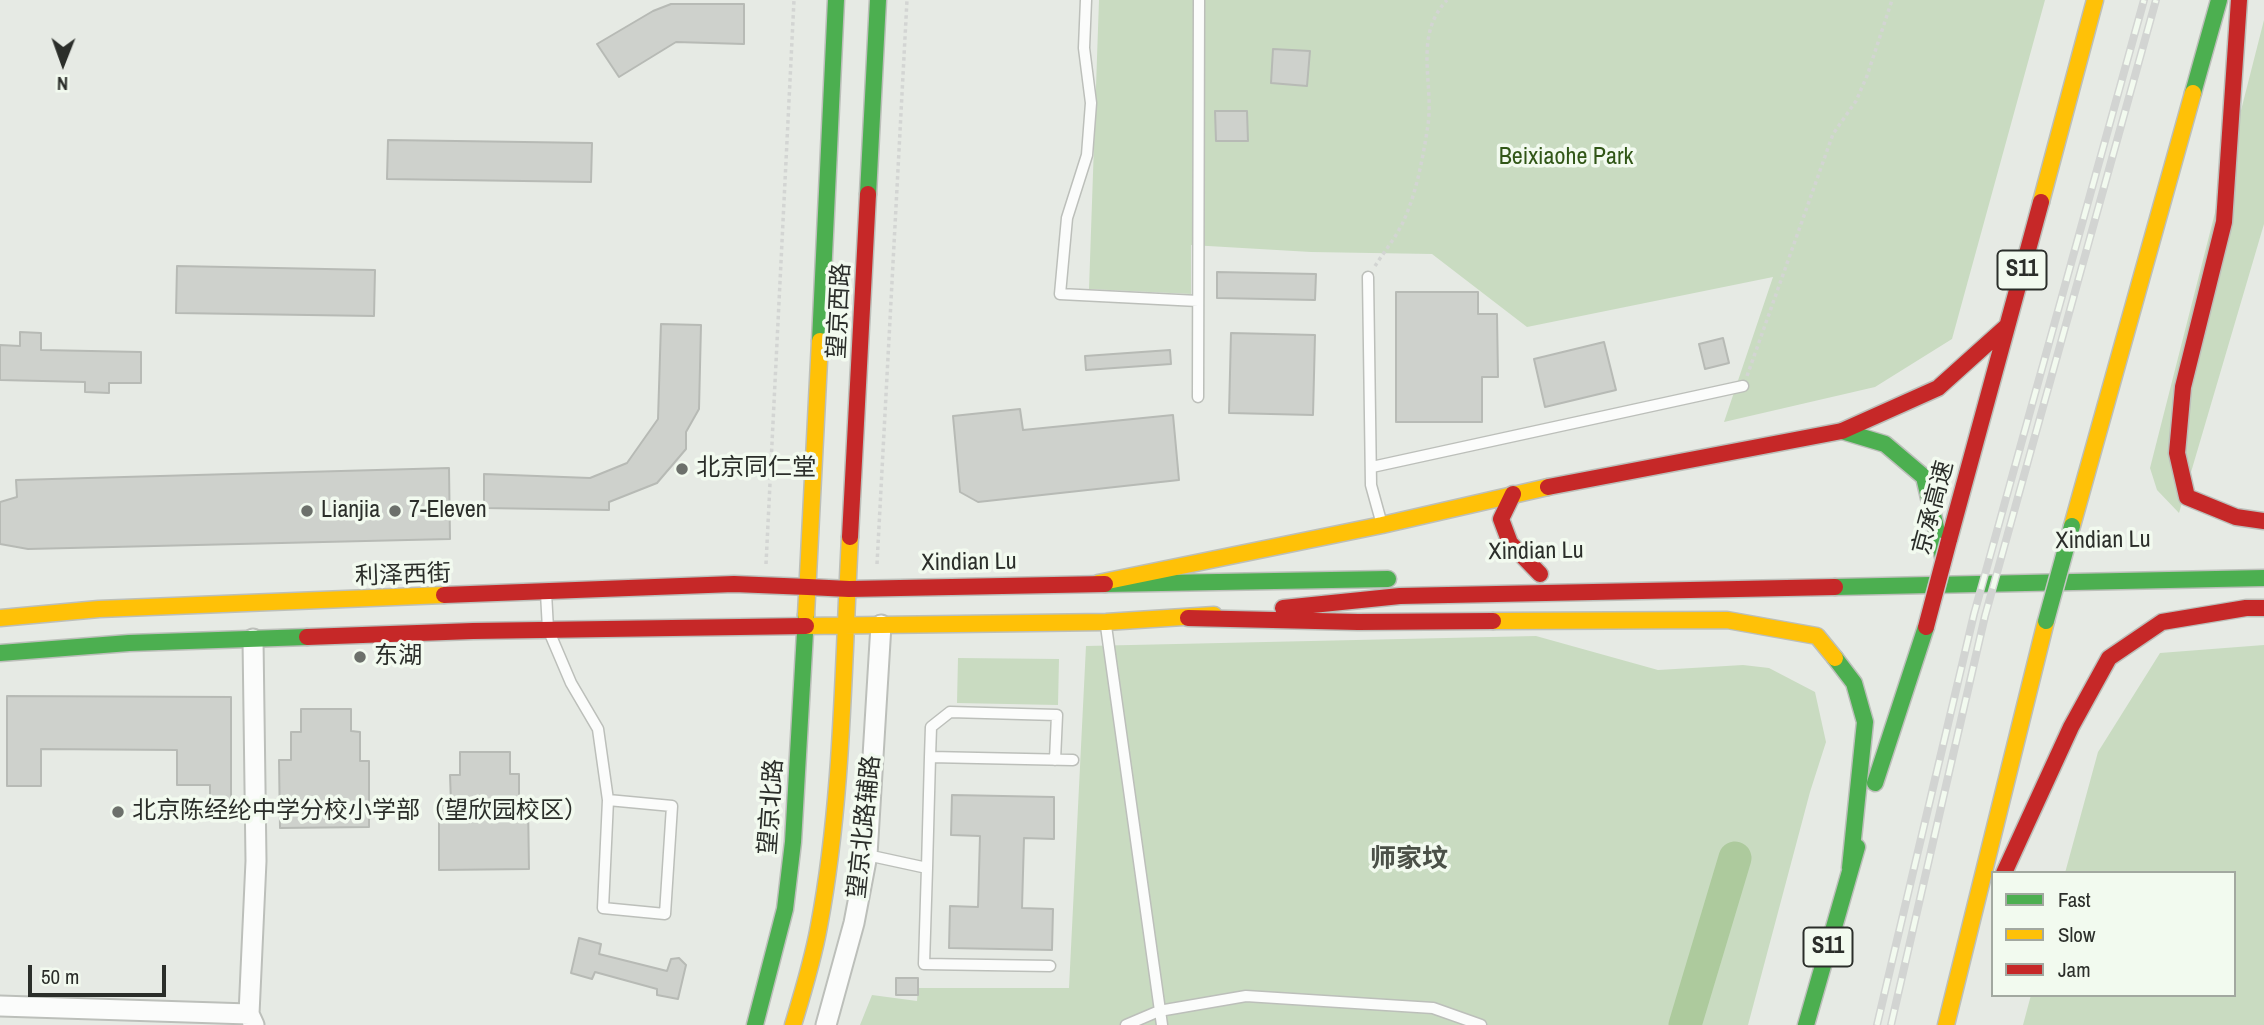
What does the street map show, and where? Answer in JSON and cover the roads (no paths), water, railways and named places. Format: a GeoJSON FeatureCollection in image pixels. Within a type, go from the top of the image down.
{"type":"FeatureCollection","features":[{"type":"Feature","properties":{"kind":"main road","name":"望京西路"},"geometry":{"type":"LineString","coordinates":[[808,587],[836,0]]}},
{"type":"Feature","properties":{"kind":"main road","name":"望京西路"},"geometry":{"type":"LineString","coordinates":[[845,625],[878,0]]}},
{"type":"Feature","properties":{"kind":"main road","name":"京承高速"},"geometry":{"type":"LineString","coordinates":[[1806,1025],[1883,754],[1926,627],[1944,564],[2095,0]]}},
{"type":"Feature","properties":{"kind":"main road"},"geometry":{"type":"LineString","coordinates":[[1946,1025],[2046,621],[2219,0]]}},
{"type":"Feature","properties":{"kind":"main road"},"geometry":{"type":"LineString","coordinates":[[2239,0],[2224,222],[2183,387],[2177,453],[2187,497],[2236,517],[2264,521]]}},
{"type":"Feature","properties":{"kind":"main road"},"geometry":{"type":"LineString","coordinates":[[1098,583],[1382,525],[1513,494],[1842,430],[1938,388],[2007,326]]}},
{"type":"Feature","properties":{"kind":"main road"},"geometry":{"type":"LineString","coordinates":[[1842,430],[1885,444],[1924,477],[1944,564]]}},
{"type":"Feature","properties":{"kind":"main road","name":"Xindian Lu"},"geometry":{"type":"LineString","coordinates":[[1513,494],[1501,519],[1510,543],[1546,574],[1514,575]]}},
{"type":"Feature","properties":{"kind":"main road","name":"Xindian Lu"},"geometry":{"type":"LineString","coordinates":[[2041,565],[2083,564]]}},
{"type":"Feature","properties":{"kind":"main road","name":"Xindian Lu"},"geometry":{"type":"LineString","coordinates":[[808,587],[849,589],[1398,578]]}},
{"type":"Feature","properties":{"kind":"main road","name":"Xindian Lu"},"geometry":{"type":"LineString","coordinates":[[806,626],[1106,622],[1188,618],[1400,596],[2264,578]]}},
{"type":"Feature","properties":{"kind":"main road","name":"利泽西街"},"geometry":{"type":"LineString","coordinates":[[0,618],[99,609],[734,584],[808,587]]}},
{"type":"Feature","properties":{"kind":"main road","name":"望京北路"},"geometry":{"type":"LineString","coordinates":[[755,1025],[776,952],[790,876],[808,587]]}},
{"type":"Feature","properties":{"kind":"main road"},"geometry":{"type":"LineString","coordinates":[[2005,871],[2071,727],[2109,658],[2162,622],[2246,608],[2264,608]]}},
{"type":"Feature","properties":{"kind":"main road"},"geometry":{"type":"LineString","coordinates":[[1188,618],[1358,622],[1727,620],[1817,636],[1854,683],[1866,722],[1850,868]]}},
{"type":"Feature","properties":{"kind":"main road"},"geometry":{"type":"LineString","coordinates":[[793,1025],[807,987],[818,942],[830,867],[845,625]]}},
{"type":"Feature","properties":{"kind":"main road"},"geometry":{"type":"LineString","coordinates":[[0,653],[129,643],[548,629],[806,626]]}},
{"type":"Feature","properties":{"kind":"main road"},"geometry":{"type":"LineString","coordinates":[[1966,945],[1991,898]]}},
{"type":"Feature","properties":{"kind":"street","name":"望京北路辅路"},"geometry":{"type":"LineString","coordinates":[[826,1025],[854,923],[867,855],[881,625]]}},
{"type":"Feature","properties":{"kind":"street"},"geometry":{"type":"LineString","coordinates":[[0,1006],[252,1019],[256,861],[253,639]]}},
{"type":"Feature","properties":{"kind":"lane"},"geometry":{"type":"LineString","coordinates":[[1086,0],[1084,48],[1091,103],[1087,155],[1067,219],[1059,293],[1198,301]]}},
{"type":"Feature","properties":{"kind":"lane"},"geometry":{"type":"LineString","coordinates":[[1198,397],[1199,0]]}},
{"type":"Feature","properties":{"kind":"lane"},"geometry":{"type":"LineString","coordinates":[[1368,277],[1371,485],[1382,525]]}},
{"type":"Feature","properties":{"kind":"lane"},"geometry":{"type":"LineString","coordinates":[[1372,467],[1743,386]]}},
{"type":"Feature","properties":{"kind":"lane"},"geometry":{"type":"LineString","coordinates":[[546,592],[548,629],[571,683],[598,729],[608,800],[603,908],[665,914],[672,806],[608,800]]}},
{"type":"Feature","properties":{"kind":"lane"},"geometry":{"type":"LineString","coordinates":[[1106,622],[1163,1025]]}},
{"type":"Feature","properties":{"kind":"lane"},"geometry":{"type":"LineString","coordinates":[[1050,966],[925,964],[932,727],[950,712],[1057,715],[1055,760]]}},
{"type":"Feature","properties":{"kind":"lane"},"geometry":{"type":"LineString","coordinates":[[930,757],[1073,760]]}},
{"type":"Feature","properties":{"kind":"lane"},"geometry":{"type":"LineString","coordinates":[[867,855],[927,868]]}},
{"type":"Feature","properties":{"kind":"lane"},"geometry":{"type":"LineString","coordinates":[[1126,1025],[1159,1011],[1246,996],[1433,1008],[1481,1025]]}},
{"type":"Feature","properties":{"kind":"waterway"},"geometry":{"type":"LineString","coordinates":[[1685,1025],[1735,858]]}},
{"type":"Feature","properties":{"kind":"railway"},"geometry":{"type":"LineString","coordinates":[[1877,1025],[1974,614],[2144,0]]}},
{"type":"Feature","properties":{"kind":"railway"},"geometry":{"type":"LineString","coordinates":[[1891,1025],[1985,616],[2156,0]]}},
{"type":"Feature","properties":{"kind":"place","name":"北京同仁堂"},"geometry":{"type":"Point","coordinates":[682,469]}},
{"type":"Feature","properties":{"kind":"place","name":"Lianjia"},"geometry":{"type":"Point","coordinates":[307,511]}},
{"type":"Feature","properties":{"kind":"place","name":"7-Eleven"},"geometry":{"type":"Point","coordinates":[395,511]}},
{"type":"Feature","properties":{"kind":"place","name":"东湖"},"geometry":{"type":"Point","coordinates":[360,657]}},
{"type":"Feature","properties":{"kind":"place","name":"北京陈经纶中学分校小学部（望欣园校区）"},"geometry":{"type":"Point","coordinates":[118,812]}},
{"type":"Feature","properties":{"kind":"district","name":"师家坟"},"geometry":{"type":"Point","coordinates":[1409,860]}},
{"type":"Feature","properties":{"kind":"park label","name":"Beixiaohe Park"},"geometry":{"type":"Point","coordinates":[1566,158]}}]}
